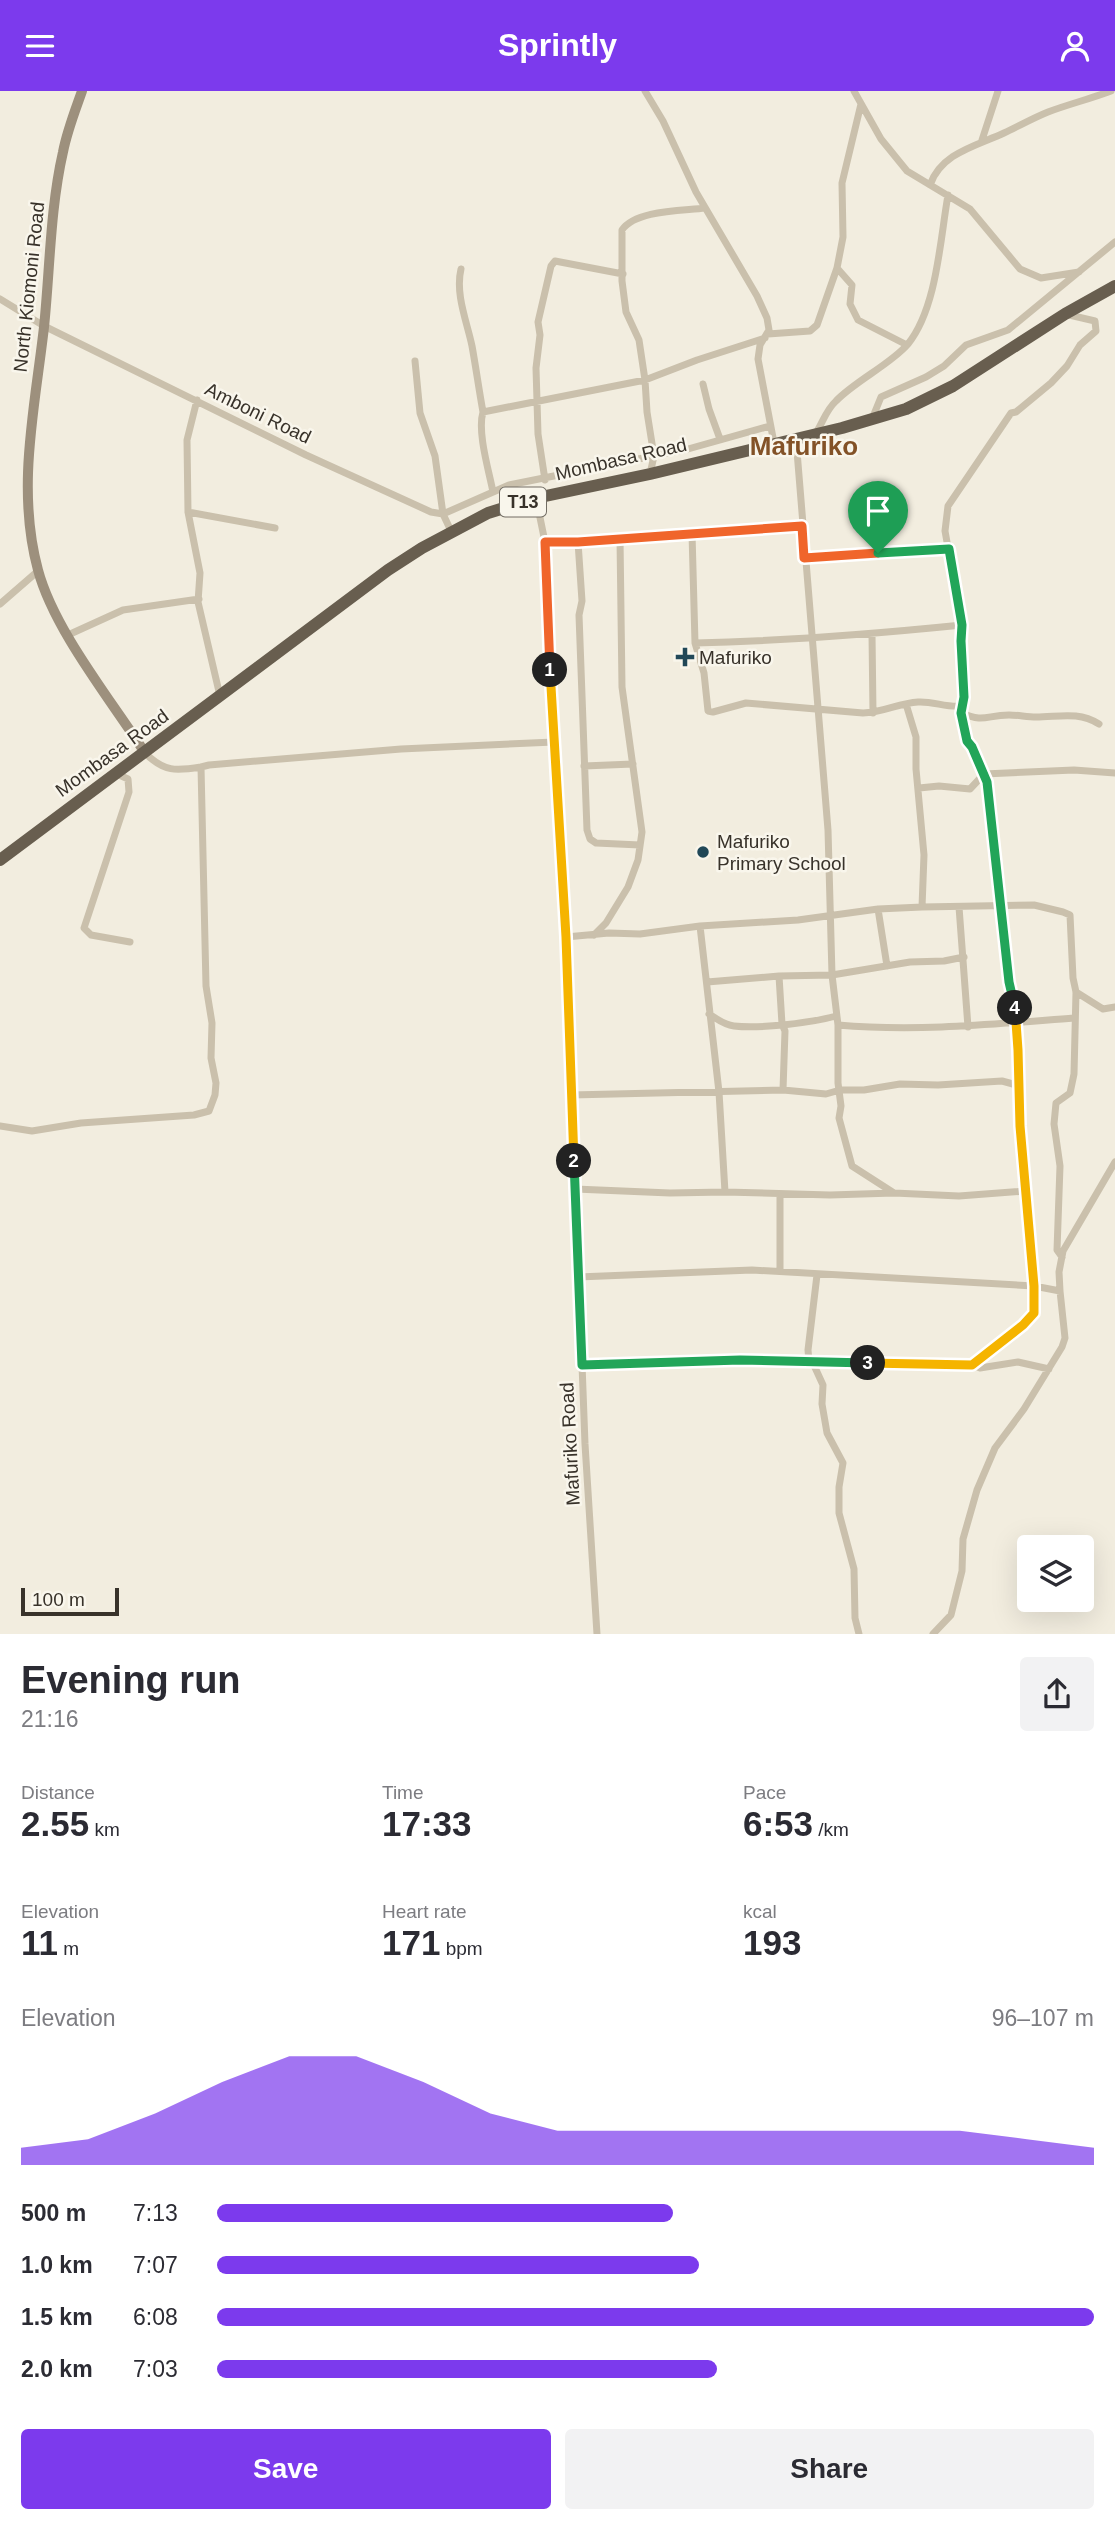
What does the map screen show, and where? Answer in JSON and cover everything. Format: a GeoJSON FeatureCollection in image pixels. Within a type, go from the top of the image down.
{"type":"FeatureCollection","features":[{"type":"Feature","properties":{"kind":"highway","name":"Mombasa Road"},"geometry":{"type":"LineString","coordinates":[[0,860],[388,570],[451,531],[488,513],[536,498],[650,474],[906,409],[953,386],[1065,314],[1115,286]]}},
{"type":"Feature","properties":{"kind":"main road","name":"North Kiomoni Road"},"geometry":{"type":"LineString","coordinates":[[82,91],[63,149],[58,180],[30,437],[27,478],[29,522],[38,571],[53,608],[145,753]]}},
{"type":"Feature","properties":{"kind":"street"},"geometry":{"type":"LineString","coordinates":[[645,91],[663,121],[705,208],[757,296],[769,324],[767,336],[760,345],[758,359],[775,443]]}},
{"type":"Feature","properties":{"kind":"street"},"geometry":{"type":"LineString","coordinates":[[854,91],[881,139],[907,171],[970,209],[1020,269],[1041,278],[1079,272]]}},
{"type":"Feature","properties":{"kind":"street"},"geometry":{"type":"LineString","coordinates":[[982,140],[998,91]]}},
{"type":"Feature","properties":{"kind":"street"},"geometry":{"type":"LineString","coordinates":[[930,185],[935,172],[945,162],[982,140],[1002,134],[1051,111],[1111,91]]}},
{"type":"Feature","properties":{"kind":"street"},"geometry":{"type":"LineString","coordinates":[[483,412],[645,380],[767,336],[815,329],[837,268],[843,237],[842,183],[861,104]]}},
{"type":"Feature","properties":{"kind":"street"},"geometry":{"type":"LineString","coordinates":[[816,434],[836,400],[907,345],[930,301],[948,195]]}},
{"type":"Feature","properties":{"kind":"street"},"geometry":{"type":"LineString","coordinates":[[650,474],[654,456],[639,340],[626,312],[622,230],[639,216],[705,208]]}},
{"type":"Feature","properties":{"kind":"street"},"geometry":{"type":"LineString","coordinates":[[872,419],[881,397],[935,371],[965,345],[1008,330],[1115,242]]}},
{"type":"Feature","properties":{"kind":"street"},"geometry":{"type":"LineString","coordinates":[[545,479],[536,401],[540,335],[538,322],[552,263],[559,260],[576,266],[623,274]]}},
{"type":"Feature","properties":{"kind":"street"},"geometry":{"type":"LineString","coordinates":[[837,268],[852,285],[850,304],[858,320],[907,345]]}},
{"type":"Feature","properties":{"kind":"street"},"geometry":{"type":"LineString","coordinates":[[461,269],[459,278],[483,412],[481,418],[485,451],[493,492]]}},
{"type":"Feature","properties":{"kind":"street","name":"Amboni Road"},"geometry":{"type":"LineString","coordinates":[[0,299],[44,326],[344,472],[431,512],[443,514]]}},
{"type":"Feature","properties":{"kind":"street"},"geometry":{"type":"LineString","coordinates":[[972,1365],[1023,1325],[1034,1313],[1034,1286],[1020,1126],[1016,1024],[1002,905],[987,782],[967,741],[962,710],[962,625],[945,531],[948,506],[1011,413],[1016,412],[1051,383],[1067,366],[1080,345],[1096,331],[1095,321],[1065,314]]}},
{"type":"Feature","properties":{"kind":"street"},"geometry":{"type":"LineString","coordinates":[[415,361],[420,413],[435,456],[443,514],[451,531]]}},
{"type":"Feature","properties":{"kind":"street"},"geometry":{"type":"LineString","coordinates":[[704,384],[709,409],[720,439]]}},
{"type":"Feature","properties":{"kind":"street"},"geometry":{"type":"LineString","coordinates":[[197,400],[187,440],[188,512],[200,573],[199,599],[220,697]]}},
{"type":"Feature","properties":{"kind":"street"},"geometry":{"type":"LineString","coordinates":[[443,514],[509,485],[688,449],[770,426]]}},
{"type":"Feature","properties":{"kind":"street"},"geometry":{"type":"LineString","coordinates":[[796,438],[828,830],[832,975],[838,1025],[839,1120],[852,1166],[894,1193]]}},
{"type":"Feature","properties":{"kind":"street","name":"Mafuriko Road"},"geometry":{"type":"LineString","coordinates":[[536,498],[545,542],[566,937],[578,1277],[597,1634]]}},
{"type":"Feature","properties":{"kind":"street"},"geometry":{"type":"LineString","coordinates":[[188,512],[275,528]]}},
{"type":"Feature","properties":{"kind":"street"},"geometry":{"type":"LineString","coordinates":[[545,542],[802,526]]}},
{"type":"Feature","properties":{"kind":"street"},"geometry":{"type":"LineString","coordinates":[[692,533],[695,643],[704,673],[708,711],[746,703],[873,713],[906,704],[926,702],[962,710],[978,720],[1009,715],[1034,717],[1057,714],[1084,716],[1099,724]]}},
{"type":"Feature","properties":{"kind":"street"},"geometry":{"type":"LineString","coordinates":[[594,935],[606,923],[628,887],[638,860],[642,832],[622,687],[620,539]]}},
{"type":"Feature","properties":{"kind":"street"},"geometry":{"type":"LineString","coordinates":[[578,542],[582,601],[579,615],[587,830],[590,839],[604,844],[640,845]]}},
{"type":"Feature","properties":{"kind":"street"},"geometry":{"type":"LineString","coordinates":[[804,558],[949,549]]}},
{"type":"Feature","properties":{"kind":"street"},"geometry":{"type":"LineString","coordinates":[[0,604],[38,571]]}},
{"type":"Feature","properties":{"kind":"street"},"geometry":{"type":"LineString","coordinates":[[68,635],[123,610],[199,599]]}},
{"type":"Feature","properties":{"kind":"street"},"geometry":{"type":"LineString","coordinates":[[695,643],[872,634],[962,625]]}},
{"type":"Feature","properties":{"kind":"street"},"geometry":{"type":"LineString","coordinates":[[872,634],[873,713]]}},
{"type":"Feature","properties":{"kind":"street"},"geometry":{"type":"LineString","coordinates":[[906,704],[916,737],[916,769],[924,855],[922,907]]}},
{"type":"Feature","properties":{"kind":"street"},"geometry":{"type":"LineString","coordinates":[[145,753],[157,765],[172,770],[401,749],[554,742]]}},
{"type":"Feature","properties":{"kind":"street"},"geometry":{"type":"LineString","coordinates":[[584,766],[633,764]]}},
{"type":"Feature","properties":{"kind":"street"},"geometry":{"type":"LineString","coordinates":[[0,1126],[32,1131],[81,1123],[194,1115],[209,1111],[216,1083],[211,1058],[212,1023],[206,986],[201,768]]}},
{"type":"Feature","properties":{"kind":"street"},"geometry":{"type":"LineString","coordinates":[[919,788],[939,786],[970,789],[984,774],[1074,770],[1115,773]]}},
{"type":"Feature","properties":{"kind":"street"},"geometry":{"type":"LineString","coordinates":[[117,773],[128,779],[129,792],[84,927],[92,935],[130,942]]}},
{"type":"Feature","properties":{"kind":"street"},"geometry":{"type":"LineString","coordinates":[[566,937],[640,934],[700,926],[798,920],[878,909],[922,907],[1034,905],[1070,915],[1076,992],[1074,1074],[1070,1093],[1056,1103],[1054,1124],[1060,1166],[1057,1250],[1062,1257]]}},
{"type":"Feature","properties":{"kind":"street"},"geometry":{"type":"LineString","coordinates":[[959,907],[968,1027]]}},
{"type":"Feature","properties":{"kind":"street"},"geometry":{"type":"LineString","coordinates":[[878,909],[887,966]]}},
{"type":"Feature","properties":{"kind":"street"},"geometry":{"type":"LineString","coordinates":[[700,926],[719,1092],[725,1192]]}},
{"type":"Feature","properties":{"kind":"street"},"geometry":{"type":"LineString","coordinates":[[707,982],[832,975],[964,957]]}},
{"type":"Feature","properties":{"kind":"street"},"geometry":{"type":"LineString","coordinates":[[779,976],[782,1024],[785,1031],[783,1090]]}},
{"type":"Feature","properties":{"kind":"street"},"geometry":{"type":"LineString","coordinates":[[1076,992],[1103,1009],[1115,1007]]}},
{"type":"Feature","properties":{"kind":"street"},"geometry":{"type":"LineString","coordinates":[[709,1014],[722,1023],[733,1026],[782,1024],[836,1016]]}},
{"type":"Feature","properties":{"kind":"street"},"geometry":{"type":"LineString","coordinates":[[838,1025],[968,1027],[1074,1018]]}},
{"type":"Feature","properties":{"kind":"street"},"geometry":{"type":"LineString","coordinates":[[571,1095],[783,1090],[825,1094],[900,1084],[1002,1081],[1019,1089]]}},
{"type":"Feature","properties":{"kind":"street"},"geometry":{"type":"LineString","coordinates":[[933,1634],[951,1615],[961,1571],[963,1539],[977,1490],[995,1448],[1024,1409],[1062,1347],[1065,1338],[1060,1291],[1063,1251],[1084,1219],[1100,1183],[1115,1162]]}},
{"type":"Feature","properties":{"kind":"street"},"geometry":{"type":"LineString","coordinates":[[575,1189],[670,1193],[894,1193],[959,1196],[1026,1191]]}},
{"type":"Feature","properties":{"kind":"street"},"geometry":{"type":"LineString","coordinates":[[780,1195],[780,1271]]}},
{"type":"Feature","properties":{"kind":"street"},"geometry":{"type":"LineString","coordinates":[[578,1277],[780,1271],[1034,1286],[1060,1291]]}},
{"type":"Feature","properties":{"kind":"street"},"geometry":{"type":"LineString","coordinates":[[817,1275],[808,1350],[823,1385],[822,1404],[827,1433],[843,1463],[839,1513],[855,1575],[855,1618],[859,1634]]}},
{"type":"Feature","properties":{"kind":"street"},"geometry":{"type":"LineString","coordinates":[[582,1365],[740,1360],[972,1365],[980,1368],[1018,1362],[1049,1369]]}},
{"type":"Feature","properties":{"kind":"place","name":"Mafuriko"},"geometry":{"type":"Point","coordinates":[685,657]}},
{"type":"Feature","properties":{"kind":"place","name":"Mafuriko Primary School"},"geometry":{"type":"Point","coordinates":[703,852]}},
{"type":"Feature","properties":{"kind":"district","name":"Mafuriko"},"geometry":{"type":"Point","coordinates":[804,446]}},
{"type":"Feature","properties":{"kind":"route"},"geometry":{"type":"LineString","coordinates":[[802,526],[804,558],[878,553],[949,549],[953,565],[962,625],[964,697],[961,713],[967,741],[987,782],[1009,982],[1015,1010],[1020,1126],[1036,1308],[1023,1325],[972,1365],[740,1360],[582,1365],[566,937],[551,719],[545,542],[802,526]]}}]}
